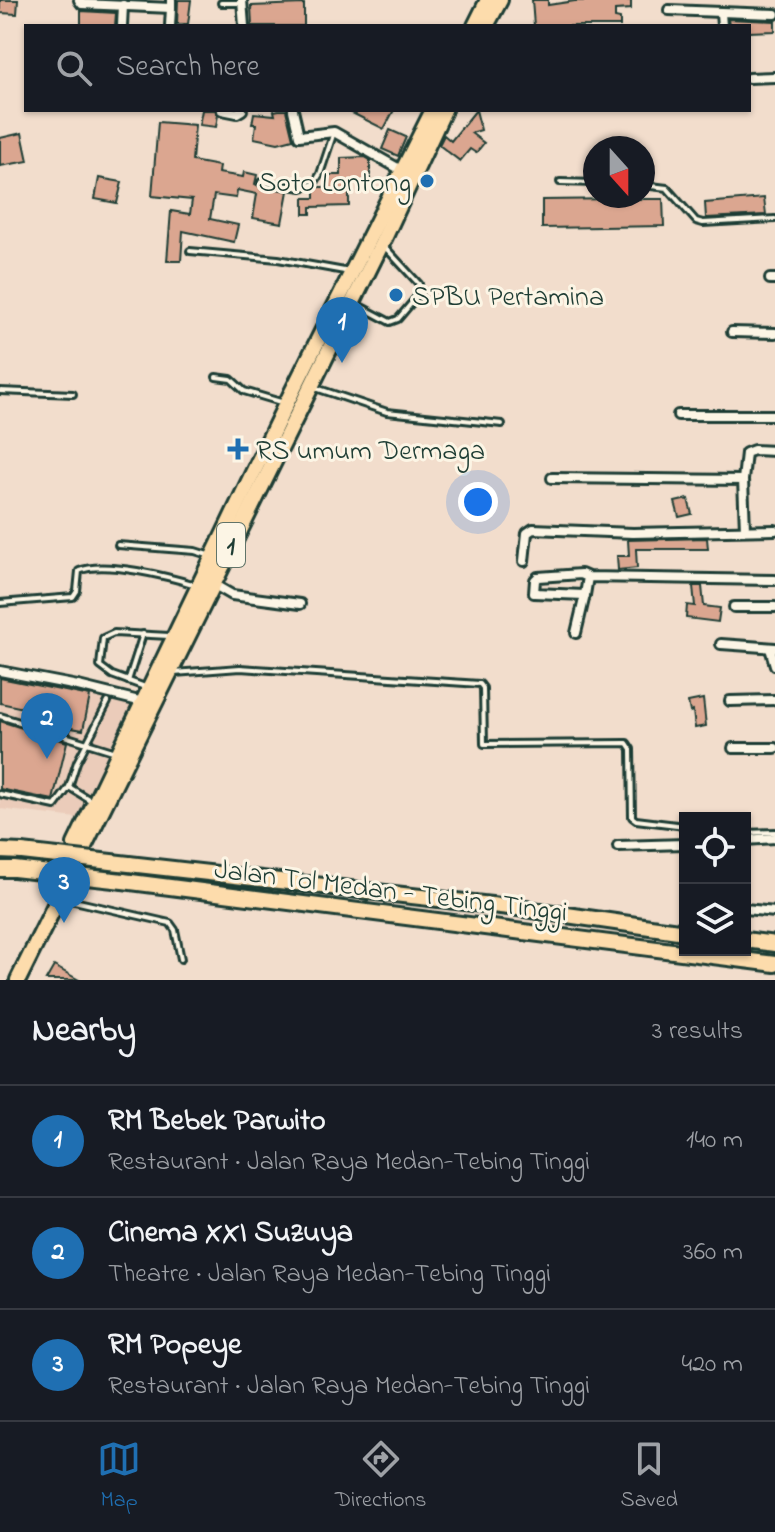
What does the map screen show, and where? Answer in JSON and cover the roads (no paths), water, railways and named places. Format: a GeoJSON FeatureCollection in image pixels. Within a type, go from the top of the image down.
{"type":"FeatureCollection","features":[{"type":"Feature","properties":{"kind":"highway"},"geometry":{"type":"LineString","coordinates":[[476,24],[488,0]]}},
{"type":"Feature","properties":{"kind":"highway"},"geometry":{"type":"LineString","coordinates":[[487,24],[500,0]]}},
{"type":"Feature","properties":{"kind":"highway","name":"1"},"geometry":{"type":"LineString","coordinates":[[206,585],[213,556],[432,112]]}},
{"type":"Feature","properties":{"kind":"highway","name":"1"},"geometry":{"type":"LineString","coordinates":[[7,980],[382,243],[443,112]]}},
{"type":"Feature","properties":{"kind":"highway","name":"1"},"geometry":{"type":"LineString","coordinates":[[122,754],[143,702],[168,673],[180,638]]}},
{"type":"Feature","properties":{"kind":"highway","name":"1"},"geometry":{"type":"LineString","coordinates":[[18,980],[59,898],[98,805]]}},
{"type":"Feature","properties":{"kind":"highway","name":"Jalan Tol Medan - Tebing Tinggi"},"geometry":{"type":"LineString","coordinates":[[0,851],[518,908],[679,931]]}},
{"type":"Feature","properties":{"kind":"highway","name":"Jalan Tol Medan - Tebing Tinggi"},"geometry":{"type":"LineString","coordinates":[[7,869],[775,964]]}},
{"type":"Feature","properties":{"kind":"highway"},"geometry":{"type":"LineString","coordinates":[[751,941],[775,944]]}},
{"type":"Feature","properties":{"kind":"street"},"geometry":{"type":"LineString","coordinates":[[79,0],[82,4],[171,4],[170,24]]}},
{"type":"Feature","properties":{"kind":"street"},"geometry":{"type":"LineString","coordinates":[[242,1],[244,24]]}},
{"type":"Feature","properties":{"kind":"street"},"geometry":{"type":"LineString","coordinates":[[122,24],[123,5]]}},
{"type":"Feature","properties":{"kind":"street"},"geometry":{"type":"LineString","coordinates":[[669,10],[775,14]]}},
{"type":"Feature","properties":{"kind":"street"},"geometry":{"type":"LineString","coordinates":[[721,13],[722,24]]}},
{"type":"Feature","properties":{"kind":"street"},"geometry":{"type":"LineString","coordinates":[[751,78],[775,77]]}},
{"type":"Feature","properties":{"kind":"street"},"geometry":{"type":"LineString","coordinates":[[293,112],[299,136],[334,132],[403,171]]}},
{"type":"Feature","properties":{"kind":"street"},"geometry":{"type":"LineString","coordinates":[[732,332],[775,333]]}},
{"type":"Feature","properties":{"kind":"street"},"geometry":{"type":"LineString","coordinates":[[678,415],[775,415]]}},
{"type":"Feature","properties":{"kind":"street"},"geometry":{"type":"LineString","coordinates":[[745,529],[743,480],[746,453],[749,450],[775,451]]}},
{"type":"Feature","properties":{"kind":"street"},"geometry":{"type":"LineString","coordinates":[[552,478],[743,480]]}},
{"type":"Feature","properties":{"kind":"street"},"geometry":{"type":"LineString","coordinates":[[524,561],[527,533],[533,529],[633,533],[775,530]]}},
{"type":"Feature","properties":{"kind":"street"},"geometry":{"type":"LineString","coordinates":[[585,595],[535,594],[535,580],[581,574],[588,577],[775,580]]}},
{"type":"Feature","properties":{"kind":"street"},"geometry":{"type":"LineString","coordinates":[[576,633],[588,577]]}},
{"type":"Feature","properties":{"kind":"street"},"geometry":{"type":"LineString","coordinates":[[206,585],[232,595],[300,604]]}},
{"type":"Feature","properties":{"kind":"street"},"geometry":{"type":"LineString","coordinates":[[734,607],[775,607]]}},
{"type":"Feature","properties":{"kind":"street"},"geometry":{"type":"LineString","coordinates":[[721,644],[772,648],[775,665]]}},
{"type":"Feature","properties":{"kind":"street"},"geometry":{"type":"LineString","coordinates":[[0,671],[143,702]]}},
{"type":"Feature","properties":{"kind":"street"},"geometry":{"type":"LineString","coordinates":[[730,701],[775,700]]}},
{"type":"Feature","properties":{"kind":"street"},"geometry":{"type":"LineString","coordinates":[[733,748],[775,748]]}},
{"type":"Feature","properties":{"kind":"street"},"geometry":{"type":"LineString","coordinates":[[751,839],[775,835]]}},
{"type":"Feature","properties":{"kind":"street"},"geometry":{"type":"LineString","coordinates":[[618,846],[679,844]]}},
{"type":"Feature","properties":{"kind":"street"},"geometry":{"type":"LineString","coordinates":[[751,910],[775,912]]}},
{"type":"Feature","properties":{"kind":"lane"},"geometry":{"type":"LineString","coordinates":[[221,3],[242,1]]}},
{"type":"Feature","properties":{"kind":"lane"},"geometry":{"type":"LineString","coordinates":[[261,182],[302,188],[314,184],[334,132]]}},
{"type":"Feature","properties":{"kind":"lane"},"geometry":{"type":"LineString","coordinates":[[560,182],[583,183]]}},
{"type":"Feature","properties":{"kind":"lane"},"geometry":{"type":"LineString","coordinates":[[655,186],[667,188],[696,221],[703,223],[775,219]]}},
{"type":"Feature","properties":{"kind":"lane"},"geometry":{"type":"LineString","coordinates":[[352,301],[390,322],[398,319],[420,293],[419,284],[382,243]]}},
{"type":"Feature","properties":{"kind":"lane"},"geometry":{"type":"LineString","coordinates":[[190,251],[278,259],[352,273]]}},
{"type":"Feature","properties":{"kind":"lane"},"geometry":{"type":"LineString","coordinates":[[216,377],[231,379],[244,391],[286,404]]}},
{"type":"Feature","properties":{"kind":"lane"},"geometry":{"type":"LineString","coordinates":[[309,386],[387,412],[502,424]]}},
{"type":"Feature","properties":{"kind":"lane"},"geometry":{"type":"LineString","coordinates":[[0,391],[73,394]]}},
{"type":"Feature","properties":{"kind":"lane"},"geometry":{"type":"LineString","coordinates":[[118,545],[195,551],[213,556]]}},
{"type":"Feature","properties":{"kind":"lane"},"geometry":{"type":"LineString","coordinates":[[0,603],[73,597],[77,591],[79,571],[88,568],[145,572],[206,585]]}},
{"type":"Feature","properties":{"kind":"lane"},"geometry":{"type":"LineString","coordinates":[[154,690],[112,675],[100,666],[102,640],[106,634],[114,633],[180,638]]}},
{"type":"Feature","properties":{"kind":"lane"},"geometry":{"type":"LineString","coordinates":[[128,682],[143,634]]}},
{"type":"Feature","properties":{"kind":"lane"},"geometry":{"type":"LineString","coordinates":[[168,673],[240,668],[480,684],[483,688],[484,744],[627,743],[631,749],[632,817],[679,825]]}},
{"type":"Feature","properties":{"kind":"lane"},"geometry":{"type":"LineString","coordinates":[[0,794],[54,806],[69,787],[77,762],[108,702]]}},
{"type":"Feature","properties":{"kind":"lane"},"geometry":{"type":"LineString","coordinates":[[0,716],[89,741],[122,754]]}},
{"type":"Feature","properties":{"kind":"lane"},"geometry":{"type":"LineString","coordinates":[[69,787],[98,805]]}},
{"type":"Feature","properties":{"kind":"lane"},"geometry":{"type":"LineString","coordinates":[[751,833],[775,835]]}},
{"type":"Feature","properties":{"kind":"lane"},"geometry":{"type":"LineString","coordinates":[[59,898],[170,923],[175,930],[181,959]]}},
{"type":"Feature","properties":{"kind":"place","name":"Soto Lontong"},"geometry":{"type":"Point","coordinates":[427,181]}},
{"type":"Feature","properties":{"kind":"place","name":"SPBU Pertamina"},"geometry":{"type":"Point","coordinates":[396,295]}},
{"type":"Feature","properties":{"kind":"place","name":"RM Bebek Parwito"},"geometry":{"type":"Point","coordinates":[342,363]}},
{"type":"Feature","properties":{"kind":"place","name":"RS umum Dermaga"},"geometry":{"type":"Point","coordinates":[238,449]}},
{"type":"Feature","properties":{"kind":"place","name":"Cinema XXI Suzuya"},"geometry":{"type":"Point","coordinates":[47,759]}},
{"type":"Feature","properties":{"kind":"place","name":"RM Popeye"},"geometry":{"type":"Point","coordinates":[64,923]}}]}
